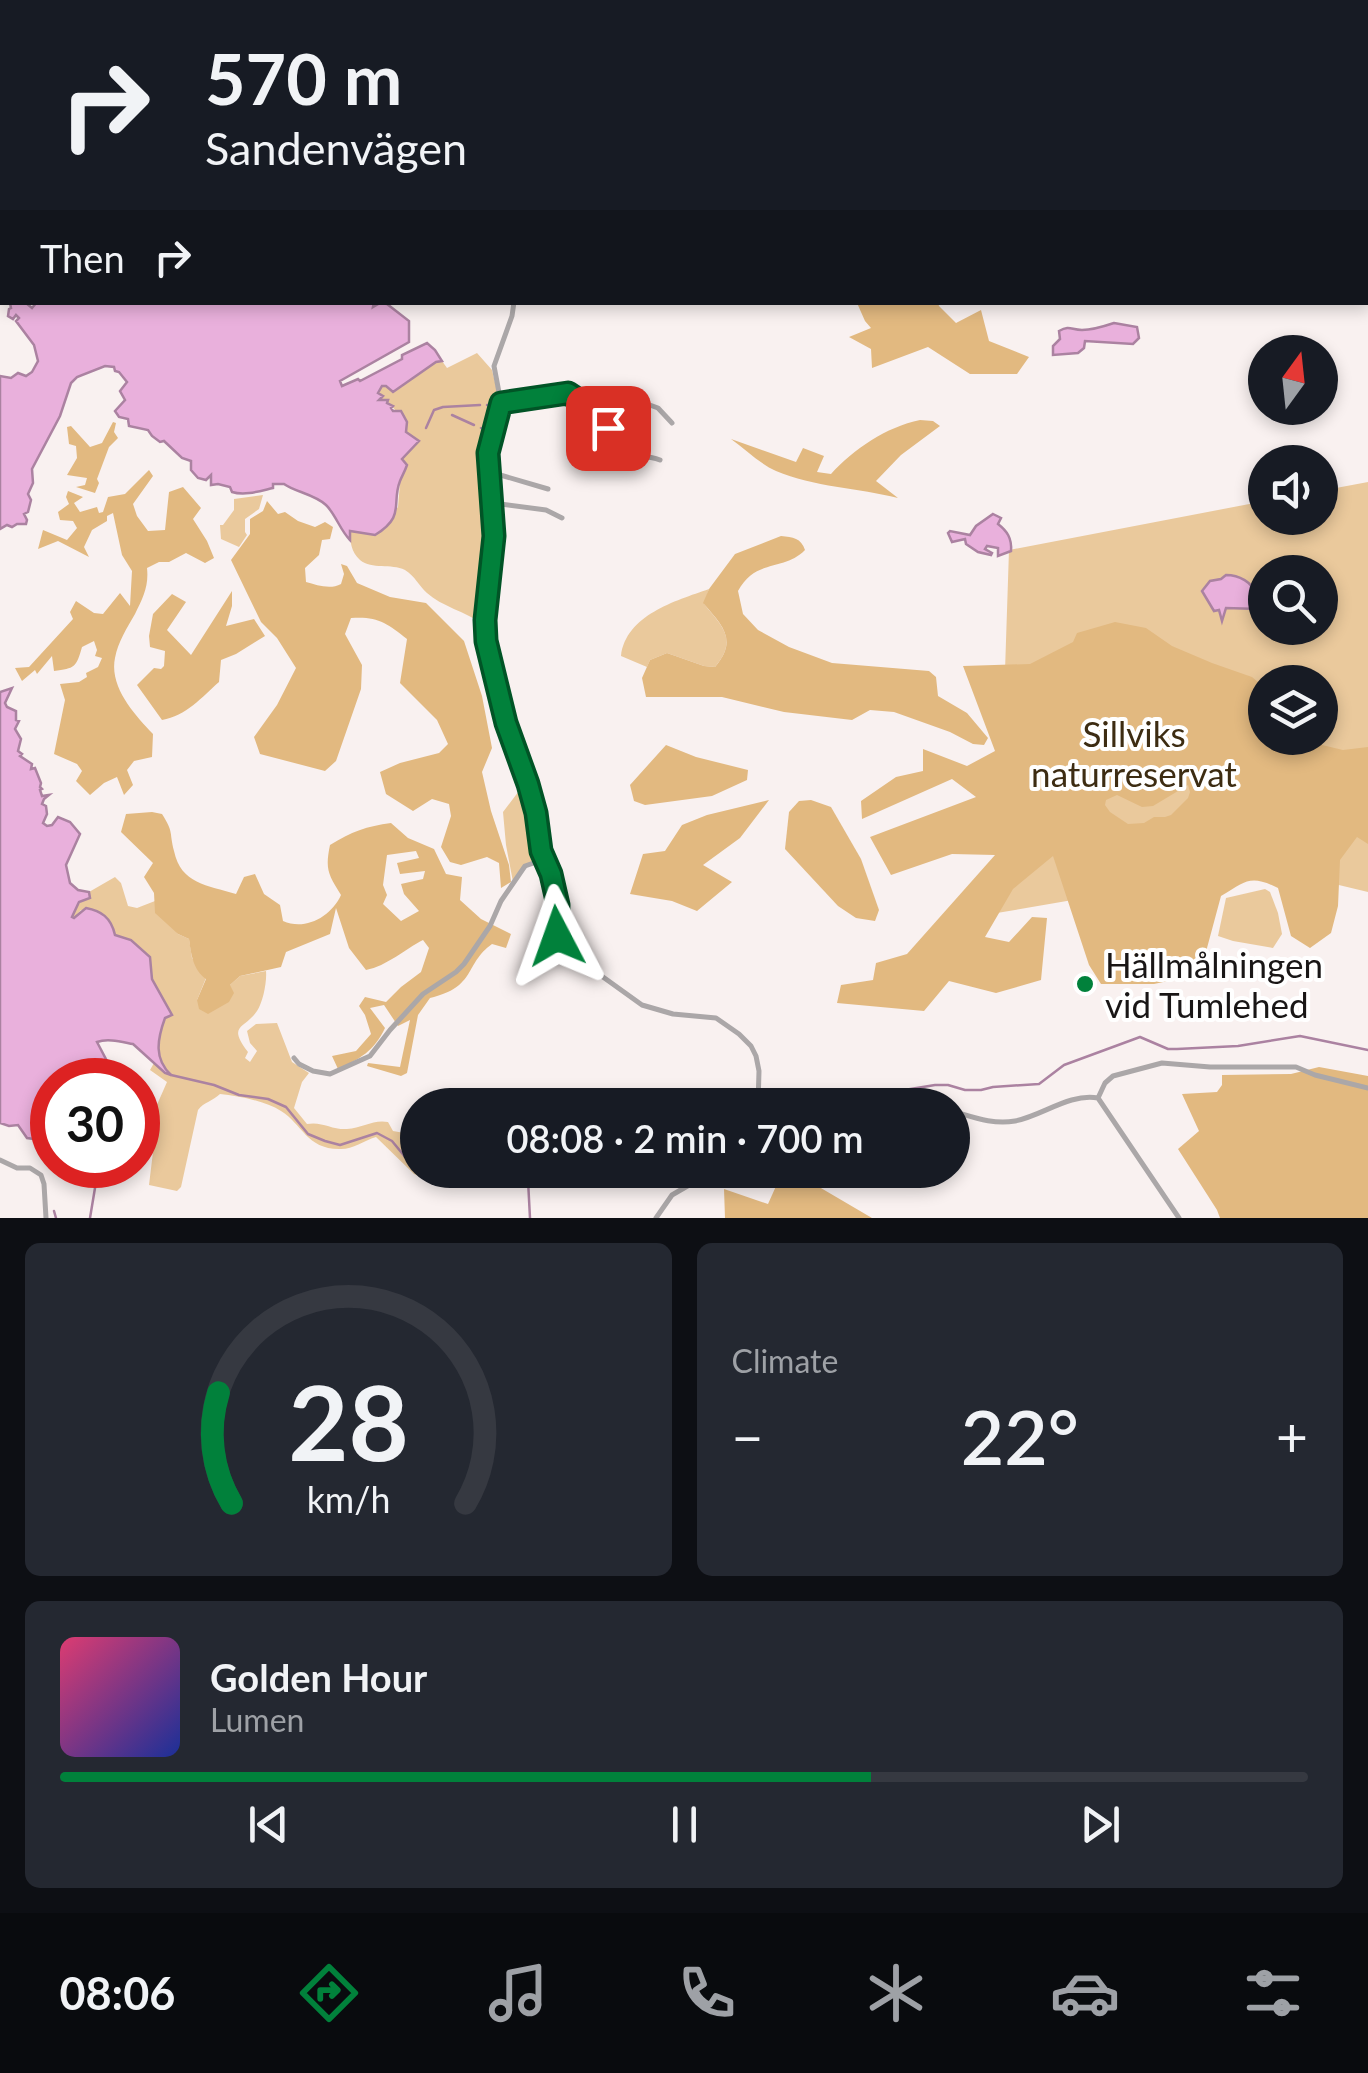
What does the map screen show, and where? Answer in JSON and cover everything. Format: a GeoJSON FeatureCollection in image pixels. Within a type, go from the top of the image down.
{"type":"FeatureCollection","features":[{"type":"Feature","properties":{"kind":"street"},"geometry":{"type":"LineString","coordinates":[[514,305],[494,366],[501,403],[488,453],[494,536],[486,641],[558,900],[556,932],[563,945],[642,1004],[726,1023],[754,1052],[758,1088]]}},
{"type":"Feature","properties":{"kind":"street"},"geometry":{"type":"LineString","coordinates":[[501,403],[568,393],[597,426],[608,428],[646,404],[658,408],[672,422]]}},
{"type":"Feature","properties":{"kind":"street"},"geometry":{"type":"LineString","coordinates":[[608,428],[620,455],[660,460]]}},
{"type":"Feature","properties":{"kind":"street"},"geometry":{"type":"LineString","coordinates":[[490,474],[548,489]]}},
{"type":"Feature","properties":{"kind":"street"},"geometry":{"type":"LineString","coordinates":[[493,503],[546,510],[562,518]]}},
{"type":"Feature","properties":{"kind":"street"},"geometry":{"type":"LineString","coordinates":[[294,1058],[313,1071],[330,1074],[370,1056],[424,994],[464,964],[525,866],[545,859]]}},
{"type":"Feature","properties":{"kind":"street"},"geometry":{"type":"LineString","coordinates":[[1098,1098],[1112,1076],[1162,1062],[1210,1068],[1296,1067],[1315,1076],[1368,1088]]}},
{"type":"Feature","properties":{"kind":"street"},"geometry":{"type":"LineString","coordinates":[[970,1116],[1012,1122],[1074,1100],[1098,1098],[1179,1218]]}},
{"type":"Feature","properties":{"kind":"street"},"geometry":{"type":"LineString","coordinates":[[0,1160],[41,1175],[46,1218]]}},
{"type":"Feature","properties":{"kind":"street"},"geometry":{"type":"LineString","coordinates":[[656,1218],[672,1195],[684,1188]]}},
{"type":"Feature","properties":{"kind":"green space"},"geometry":{"type":"Polygon","coordinates":[[[858,305],[939,305],[956,323],[981,310],[989,341],[1029,357],[1017,374],[970,374],[928,347],[872,368],[871,349],[849,337],[871,328],[858,305]]]}},
{"type":"Feature","properties":{"kind":"green space"},"geometry":{"type":"Polygon","coordinates":[[[477,353],[492,370],[499,399],[495,420],[490,420],[488,426],[492,429],[484,461],[478,462],[480,478],[488,486],[491,534],[483,624],[433,598],[405,570],[360,560],[350,535],[350,531],[375,535],[398,507],[402,459],[417,444],[406,433],[397,412],[387,401],[379,401],[381,386],[394,392],[436,362],[442,361],[447,368],[477,353]]]}},
{"type":"Feature","properties":{"kind":"green space"},"geometry":{"type":"Polygon","coordinates":[[[920,420],[940,426],[901,455],[876,481],[898,498],[790,476],[764,464],[731,439],[796,462],[803,448],[824,456],[817,472],[831,474],[871,440],[920,420]]]}},
{"type":"Feature","properties":{"kind":"green space"},"geometry":{"type":"Polygon","coordinates":[[[113,422],[118,438],[109,447],[95,493],[76,487],[85,485],[87,478],[67,475],[77,458],[76,446],[69,444],[67,427],[71,426],[90,447],[102,443],[113,422]]]}},
{"type":"Feature","properties":{"kind":"green space"},"geometry":{"type":"Polygon","coordinates":[[[149,470],[153,476],[133,504],[148,531],[165,530],[169,492],[183,487],[201,508],[193,519],[214,558],[205,563],[186,553],[147,568],[145,592],[118,646],[114,669],[125,700],[153,734],[152,757],[134,761],[127,770],[133,785],[124,795],[117,777],[90,795],[76,781],[82,771],[77,764],[54,754],[65,700],[60,684],[79,682],[98,667],[102,658],[95,656],[94,641],[82,647],[71,668],[54,671],[52,656],[37,674],[35,670],[22,681],[15,668],[29,667],[73,619],[70,612],[76,601],[94,613],[103,614],[120,593],[130,606],[132,571],[122,555],[113,513],[92,530],[84,547],[89,557],[58,541],[38,549],[43,530],[67,540],[77,528],[73,521],[60,520],[58,512],[69,504],[68,491],[83,497],[74,503],[80,512],[97,507],[99,513],[103,512],[108,497],[125,494],[149,470]]]}},
{"type":"Feature","properties":{"kind":"green space","name":"Sillviks naturreservat"},"geometry":{"type":"Polygon","coordinates":[[[1368,482],[1368,892],[1264,867],[997,913],[1009,550],[1248,504],[1248,535],[1338,535],[1338,488],[1368,482]]]}},
{"type":"Feature","properties":{"kind":"green space"},"geometry":{"type":"Polygon","coordinates":[[[263,495],[259,509],[245,519],[247,535],[239,547],[221,539],[220,525],[234,510],[234,499],[263,495]]]}},
{"type":"Feature","properties":{"kind":"green space"},"geometry":{"type":"Polygon","coordinates":[[[267,501],[278,514],[285,512],[315,527],[325,522],[333,527],[330,539],[322,540],[319,555],[305,568],[306,582],[337,586],[344,574],[341,564],[347,566],[357,583],[390,597],[426,603],[464,641],[482,696],[492,748],[482,772],[511,882],[501,888],[499,863],[487,857],[461,865],[450,862],[441,847],[451,816],[449,804],[432,799],[413,811],[386,794],[380,772],[439,753],[448,744],[437,720],[400,683],[407,639],[387,625],[368,618],[351,618],[345,634],[362,665],[361,689],[336,761],[325,771],[260,754],[254,737],[277,705],[296,668],[277,638],[261,622],[231,560],[250,534],[250,519],[263,511],[267,501]]]}},
{"type":"Feature","properties":{"kind":"green space"},"geometry":{"type":"Polygon","coordinates":[[[781,536],[796,539],[805,550],[788,561],[761,569],[738,591],[743,614],[758,630],[832,663],[929,671],[936,677],[938,696],[967,713],[988,738],[984,745],[894,712],[870,710],[852,720],[784,712],[722,697],[646,697],[642,678],[650,660],[667,653],[715,667],[727,641],[722,626],[703,603],[709,589],[735,554],[781,536]]]}},
{"type":"Feature","properties":{"kind":"green space"},"geometry":{"type":"Polygon","coordinates":[[[709,589],[704,604],[722,627],[727,641],[715,667],[667,653],[650,660],[647,667],[621,656],[632,630],[642,620],[709,589]]]}},
{"type":"Feature","properties":{"kind":"green space"},"geometry":{"type":"Polygon","coordinates":[[[232,591],[226,626],[254,619],[265,636],[221,660],[219,682],[186,710],[162,720],[137,685],[154,668],[164,666],[165,651],[150,647],[153,614],[172,594],[186,602],[167,630],[191,655],[232,591]]]}},
{"type":"Feature","properties":{"kind":"green space"},"geometry":{"type":"Polygon","coordinates":[[[1115,622],[1146,628],[1172,646],[1248,676],[1248,755],[1338,755],[1338,749],[1368,747],[1368,844],[1357,837],[1340,860],[1338,906],[1331,933],[1310,948],[1291,936],[1278,888],[1248,881],[1221,896],[1200,974],[1154,984],[1101,984],[1089,965],[1053,856],[1013,889],[985,937],[1009,942],[1032,917],[1047,918],[1041,980],[996,993],[949,981],[924,1011],[837,1003],[841,985],[873,980],[876,963],[907,954],[995,855],[952,854],[891,875],[870,837],[976,797],[952,779],[862,819],[861,801],[896,777],[923,771],[923,749],[967,766],[995,751],[963,666],[1030,664],[1073,642],[1077,633],[1115,622]],[[1188,785],[1153,806],[1142,807],[1117,795],[1106,800],[1105,805],[1128,824],[1144,823],[1171,815],[1188,798],[1188,785]]]}},
{"type":"Feature","properties":{"kind":"green space"},"geometry":{"type":"Polygon","coordinates":[[[666,745],[748,770],[747,780],[712,796],[645,805],[634,801],[630,785],[666,745]]]}},
{"type":"Feature","properties":{"kind":"green space"},"geometry":{"type":"Polygon","coordinates":[[[525,783],[540,855],[523,866],[513,882],[503,812],[525,783]]]}},
{"type":"Feature","properties":{"kind":"green space"},"geometry":{"type":"Polygon","coordinates":[[[769,800],[740,838],[703,865],[732,882],[697,911],[672,901],[630,894],[643,854],[665,851],[682,825],[769,800]]]}},
{"type":"Feature","properties":{"kind":"green space"},"geometry":{"type":"Polygon","coordinates":[[[811,800],[831,807],[861,859],[879,910],[875,921],[856,918],[838,906],[785,849],[789,812],[799,801],[811,800]]]}},
{"type":"Feature","properties":{"kind":"green space"},"geometry":{"type":"Polygon","coordinates":[[[126,814],[162,814],[170,829],[177,862],[189,877],[205,885],[236,894],[244,877],[255,874],[264,894],[280,905],[283,921],[291,924],[308,923],[324,916],[341,895],[329,871],[330,845],[359,830],[391,823],[408,838],[434,849],[446,874],[462,877],[460,900],[481,919],[511,934],[506,948],[492,944],[483,952],[456,988],[430,998],[418,1015],[407,1073],[401,1076],[367,1066],[368,1063],[400,1067],[410,1020],[398,1026],[384,1005],[370,1008],[385,1028],[376,1043],[360,1058],[338,1069],[332,1056],[356,1051],[371,1034],[359,1006],[365,997],[386,1002],[421,972],[429,948],[423,940],[366,970],[349,948],[336,908],[330,934],[286,952],[281,967],[240,976],[230,985],[234,993],[229,1002],[208,1014],[199,1009],[197,1000],[206,979],[195,966],[189,939],[155,913],[154,893],[144,877],[153,863],[121,832],[126,814]],[[416,851],[387,855],[383,885],[387,895],[383,904],[401,921],[419,911],[404,894],[401,884],[423,879],[425,871],[400,874],[397,863],[419,858],[416,851]]]}},
{"type":"Feature","properties":{"kind":"green space"},"geometry":{"type":"Polygon","coordinates":[[[115,877],[121,883],[128,906],[137,908],[155,901],[178,934],[189,939],[192,958],[206,978],[197,1000],[240,976],[266,971],[259,1007],[238,1032],[248,1052],[245,1058],[250,1062],[257,1051],[247,1031],[256,1024],[277,1023],[292,1062],[309,1073],[294,1108],[307,1124],[347,1129],[388,1122],[393,1131],[400,1132],[400,1160],[376,1137],[348,1148],[328,1148],[312,1140],[275,1107],[220,1094],[198,1110],[181,1187],[177,1191],[160,1187],[160,1098],[167,1082],[160,1077],[160,1068],[168,1071],[158,1046],[165,1018],[171,1014],[152,979],[150,957],[131,940],[115,935],[108,918],[99,912],[81,910],[72,917],[89,892],[115,877]]]}},
{"type":"Feature","properties":{"kind":"green space"},"geometry":{"type":"Polygon","coordinates":[[[1265,889],[1278,913],[1282,934],[1273,948],[1218,936],[1226,898],[1265,889]]]}},
{"type":"Feature","properties":{"kind":"green space"},"geometry":{"type":"Polygon","coordinates":[[[1319,1067],[1368,1076],[1368,1218],[1220,1218],[1178,1149],[1199,1131],[1182,1094],[1217,1092],[1222,1075],[1291,1074],[1319,1067]]]}},
{"type":"Feature","properties":{"kind":"green space"},"geometry":{"type":"Polygon","coordinates":[[[775,1188],[821,1188],[872,1218],[725,1218],[724,1189],[768,1204],[775,1188]]]}},
{"type":"Feature","properties":{"kind":"shaded area"},"geometry":{"type":"Polygon","coordinates":[[[10,305],[388,305],[409,321],[409,342],[340,381],[342,386],[360,381],[427,343],[442,361],[393,392],[382,386],[378,393],[383,396],[379,400],[388,400],[393,411],[401,411],[407,422],[406,432],[419,441],[402,459],[407,465],[391,522],[375,535],[350,531],[350,540],[326,505],[284,484],[242,493],[211,485],[211,475],[206,480],[198,478],[191,470],[191,461],[148,430],[129,426],[128,419],[119,417],[115,411],[125,400],[120,391],[127,382],[114,367],[105,366],[71,383],[60,416],[32,469],[33,483],[28,494],[31,500],[24,514],[26,524],[0,529],[0,376],[26,376],[38,361],[34,345],[16,321],[19,318],[8,316],[9,309],[10,305]]]}},
{"type":"Feature","properties":{"kind":"shaded area"},"geometry":{"type":"Polygon","coordinates":[[[1114,323],[1137,327],[1139,338],[1133,344],[1085,341],[1078,353],[1053,355],[1059,331],[1114,323]]]}},
{"type":"Feature","properties":{"kind":"shaded area"},"geometry":{"type":"Polygon","coordinates":[[[993,514],[1001,518],[998,524],[1008,535],[1011,551],[998,556],[998,548],[987,546],[985,549],[991,555],[978,552],[965,539],[952,542],[950,531],[970,535],[993,514]]]}},
{"type":"Feature","properties":{"kind":"shaded area"},"geometry":{"type":"Polygon","coordinates":[[[1226,575],[1248,582],[1248,609],[1226,608],[1222,621],[1219,610],[1214,611],[1202,591],[1210,581],[1226,575]]]}},
{"type":"Feature","properties":{"kind":"shaded area"},"geometry":{"type":"Polygon","coordinates":[[[12,688],[5,703],[16,711],[19,721],[15,729],[21,739],[18,751],[32,764],[31,769],[35,768],[42,796],[49,795],[42,804],[47,814],[43,823],[52,825],[58,817],[70,822],[80,834],[66,865],[70,883],[89,892],[90,898],[79,902],[72,917],[86,908],[101,913],[115,935],[131,940],[150,957],[152,979],[172,1015],[165,1018],[159,1049],[171,1075],[160,1068],[160,1058],[148,1058],[133,1044],[110,1040],[97,1042],[105,1058],[30,1058],[30,1138],[18,1125],[0,1123],[0,692],[12,688]]]}},
{"type":"Feature","properties":{"kind":"waterway"},"geometry":{"type":"LineString","coordinates":[[426,428],[434,410],[480,405]]}},
{"type":"Feature","properties":{"kind":"waterway"},"geometry":{"type":"LineString","coordinates":[[487,405],[498,405]]}},
{"type":"Feature","properties":{"kind":"waterway"},"geometry":{"type":"LineString","coordinates":[[452,415],[474,425]]}},
{"type":"Feature","properties":{"kind":"waterway"},"geometry":{"type":"LineString","coordinates":[[481,428],[489,432]]}},
{"type":"Feature","properties":{"kind":"waterway"},"geometry":{"type":"LineString","coordinates":[[970,1090],[1039,1084],[1064,1065],[1140,1037],[1168,1049],[1238,1046],[1300,1036],[1368,1050]]}},
{"type":"Feature","properties":{"kind":"waterway"},"geometry":{"type":"LineString","coordinates":[[171,1075],[239,1095],[268,1099],[286,1107],[308,1134],[325,1141],[340,1145],[377,1133],[400,1151]]}},
{"type":"Feature","properties":{"kind":"waterway"},"geometry":{"type":"LineString","coordinates":[[917,1088],[958,1088]]}},
{"type":"Feature","properties":{"kind":"waterway"},"geometry":{"type":"LineString","coordinates":[[90,1218],[95,1188]]}},
{"type":"Feature","properties":{"kind":"waterway"},"geometry":{"type":"LineString","coordinates":[[528,1188],[530,1218]]}},
{"type":"Feature","properties":{"kind":"waterway"},"geometry":{"type":"LineString","coordinates":[[54,1211],[56,1218]]}},
{"type":"Feature","properties":{"kind":"place","name":"Hällmålningen vid Tumlehed"},"geometry":{"type":"Point","coordinates":[1085,984]}},
{"type":"Feature","properties":{"kind":"route"},"geometry":{"type":"LineString","coordinates":[[557,936],[558,905],[541,851],[536,813],[487,652],[485,620],[494,536],[488,453],[501,403],[568,393],[590,420],[608,428]]}}]}
